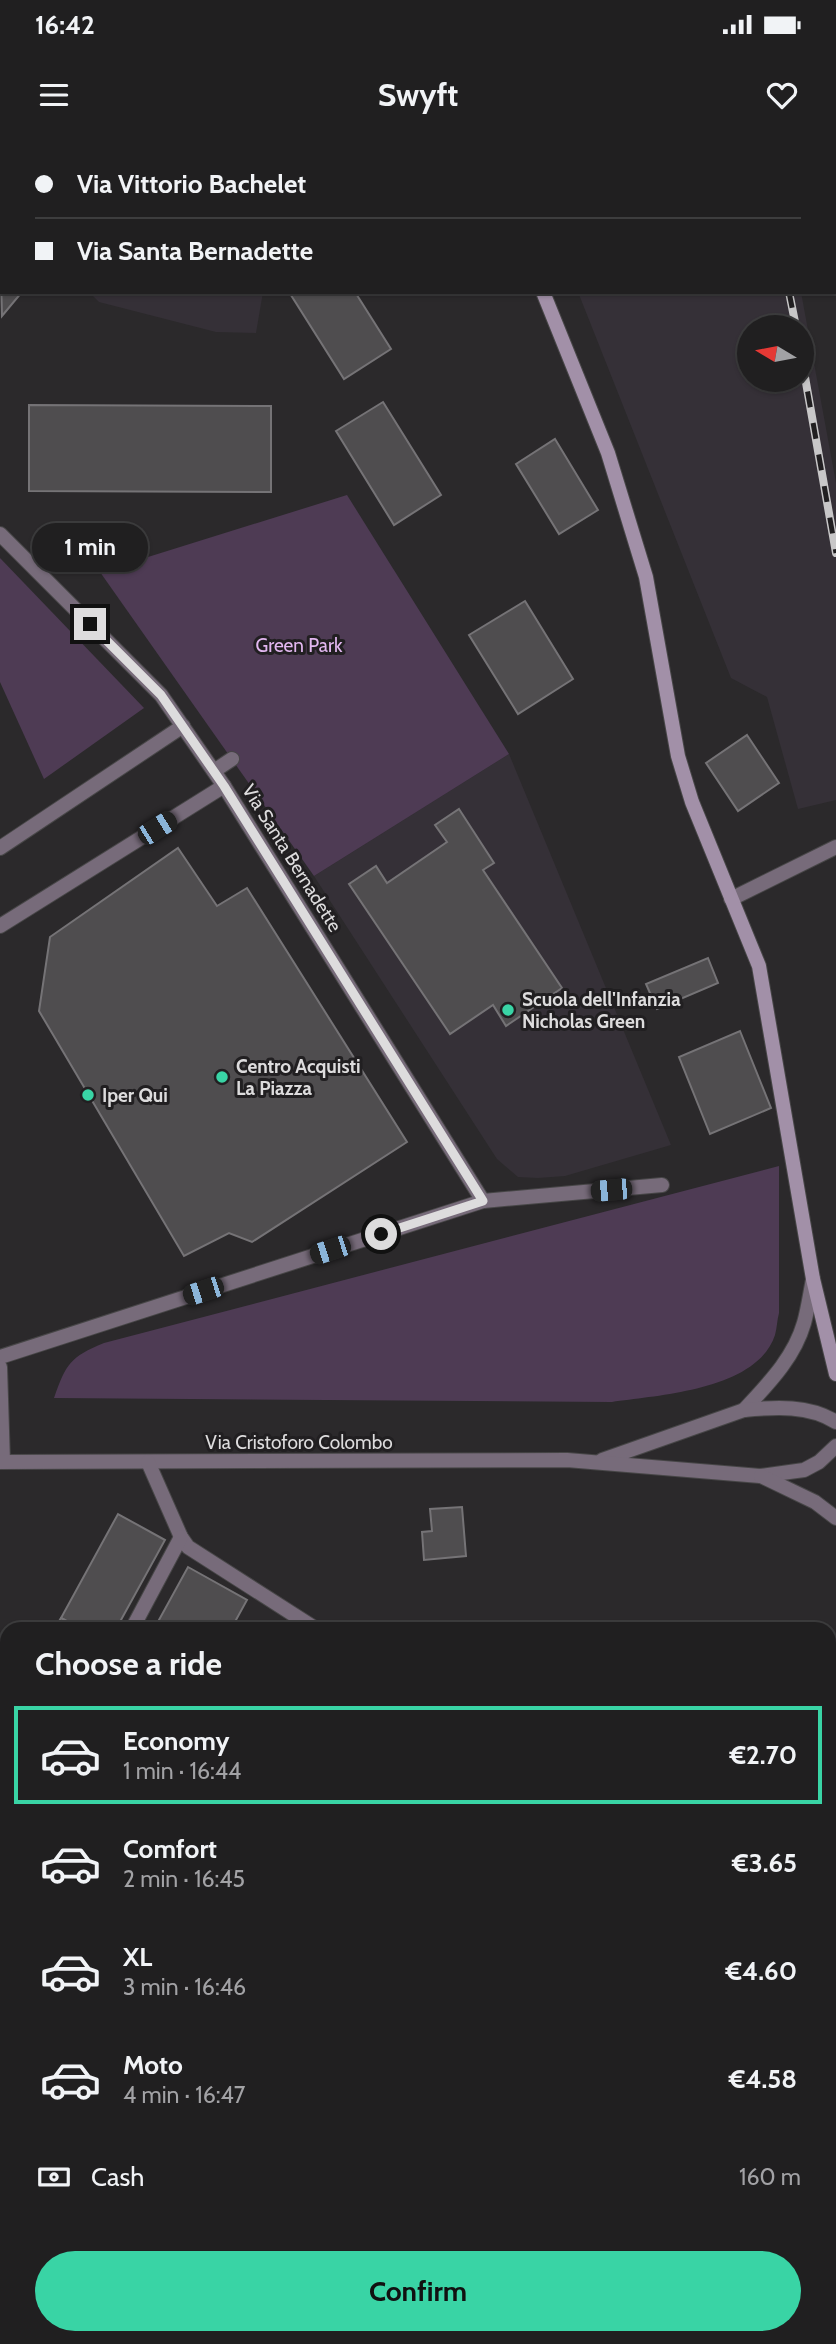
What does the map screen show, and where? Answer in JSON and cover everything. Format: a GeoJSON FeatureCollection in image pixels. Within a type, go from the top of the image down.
{"type":"FeatureCollection","features":[{"type":"Feature","properties":{"kind":"street"},"geometry":{"type":"LineString","coordinates":[[544,294],[608,453],[646,577],[678,756],[692,802],[759,966],[813,1279],[836,1374]]}},
{"type":"Feature","properties":{"kind":"street","name":"Via Santa Bernadette"},"geometry":{"type":"LineString","coordinates":[[0,534],[161,695],[224,786],[483,1201]]}},
{"type":"Feature","properties":{"kind":"street"},"geometry":{"type":"LineString","coordinates":[[0,848],[183,726]]}},
{"type":"Feature","properties":{"kind":"street"},"geometry":{"type":"LineString","coordinates":[[214,771],[232,759]]}},
{"type":"Feature","properties":{"kind":"street"},"geometry":{"type":"LineString","coordinates":[[0,926],[224,786]]}},
{"type":"Feature","properties":{"kind":"street"},"geometry":{"type":"LineString","coordinates":[[732,899],[836,847]]}},
{"type":"Feature","properties":{"kind":"street"},"geometry":{"type":"LineString","coordinates":[[0,1357],[483,1201],[662,1185]]}},
{"type":"Feature","properties":{"kind":"street","name":"Via Cristoforo Colombo"},"geometry":{"type":"LineString","coordinates":[[744,1410],[779,1372],[792,1350],[804,1325],[813,1279]]}},
{"type":"Feature","properties":{"kind":"street"},"geometry":{"type":"LineString","coordinates":[[0,1367],[1,1462]]}},
{"type":"Feature","properties":{"kind":"street","name":"Via Cristoforo Colombo"},"geometry":{"type":"LineString","coordinates":[[598,1461],[744,1410],[793,1408],[824,1414],[836,1422]]}},
{"type":"Feature","properties":{"kind":"street","name":"Via Cristoforo Colombo"},"geometry":{"type":"LineString","coordinates":[[1,1462],[598,1461],[760,1476],[803,1470],[819,1462],[836,1446]]}},
{"type":"Feature","properties":{"kind":"street"},"geometry":{"type":"LineString","coordinates":[[148,1462],[181,1538],[188,1547],[305,1622]]}},
{"type":"Feature","properties":{"kind":"street","name":"Via Cristoforo Colombo"},"geometry":{"type":"LineString","coordinates":[[760,1476],[816,1502],[836,1518]]}},
{"type":"Feature","properties":{"kind":"street"},"geometry":{"type":"LineString","coordinates":[[136,1622],[181,1538]]}},
{"type":"Feature","properties":{"kind":"shaded area"},"geometry":{"type":"Polygon","coordinates":[[[91,294],[263,294],[256,333],[216,332],[99,302],[91,294]]]}},
{"type":"Feature","properties":{"kind":"shaded area"},"geometry":{"type":"Polygon","coordinates":[[[579,294],[801,294],[805,315],[737,315],[737,392],[814,392],[814,363],[836,483],[836,800],[798,809],[767,697],[731,678],[579,294]]]}},
{"type":"Feature","properties":{"kind":"shaded area","name":"Scuola dell'Infanzia Nicholas Green"},"geometry":{"type":"Polygon","coordinates":[[[509,754],[671,1145],[565,1176],[518,1177],[497,1159],[314,876],[509,754]]]}},
{"type":"Feature","properties":{"kind":"green space","name":"Green Park"},"geometry":{"type":"Polygon","coordinates":[[[347,495],[509,754],[314,876],[100,572],[347,495]]]}},
{"type":"Feature","properties":{"kind":"green space"},"geometry":{"type":"Polygon","coordinates":[[[0,558],[144,708],[44,779],[0,682],[0,558]]]}},
{"type":"Feature","properties":{"kind":"green space"},"geometry":{"type":"Polygon","coordinates":[[[779,1166],[779,1313],[775,1335],[765,1353],[749,1368],[728,1379],[680,1392],[612,1402],[54,1398],[71,1363],[104,1343],[779,1166]]]}},
{"type":"Feature","properties":{"kind":"building"},"geometry":{"type":"Polygon","coordinates":[[[1,294],[20,294],[2,316],[1,294]]]}},
{"type":"Feature","properties":{"kind":"building"},"geometry":{"type":"Polygon","coordinates":[[[290,294],[356,294],[391,349],[344,379],[290,294]]]}},
{"type":"Feature","properties":{"kind":"building"},"geometry":{"type":"Polygon","coordinates":[[[383,402],[441,495],[394,525],[336,431],[383,402]]]}},
{"type":"Feature","properties":{"kind":"building"},"geometry":{"type":"Polygon","coordinates":[[[29,405],[271,406],[271,492],[29,491],[29,405]]]}},
{"type":"Feature","properties":{"kind":"building"},"geometry":{"type":"Polygon","coordinates":[[[555,439],[598,510],[559,534],[516,464],[555,439]]]}},
{"type":"Feature","properties":{"kind":"building"},"geometry":{"type":"Polygon","coordinates":[[[525,601],[573,679],[518,714],[469,635],[525,601]]]}},
{"type":"Feature","properties":{"kind":"building"},"geometry":{"type":"Polygon","coordinates":[[[747,735],[779,783],[738,811],[706,763],[747,735]]]}},
{"type":"Feature","properties":{"kind":"building"},"geometry":{"type":"Polygon","coordinates":[[[459,809],[494,863],[483,870],[562,988],[506,1026],[493,1005],[450,1034],[349,884],[376,866],[387,883],[447,842],[435,825],[459,809]]]}},
{"type":"Feature","properties":{"kind":"building","name":"Centro Acquisti La Piazza"},"geometry":{"type":"Polygon","coordinates":[[[178,848],[217,906],[247,888],[407,1142],[252,1242],[229,1233],[184,1256],[39,1011],[50,937],[178,848]]]}},
{"type":"Feature","properties":{"kind":"building"},"geometry":{"type":"Polygon","coordinates":[[[708,958],[718,983],[657,1009],[646,984],[708,958]]]}},
{"type":"Feature","properties":{"kind":"building"},"geometry":{"type":"Polygon","coordinates":[[[740,1031],[771,1108],[710,1134],[679,1057],[740,1031]]]}},
{"type":"Feature","properties":{"kind":"building"},"geometry":{"type":"Polygon","coordinates":[[[462,1507],[466,1556],[424,1560],[422,1532],[432,1531],[430,1509],[462,1507]]]}},
{"type":"Feature","properties":{"kind":"building"},"geometry":{"type":"Polygon","coordinates":[[[118,1514],[165,1540],[120,1622],[68,1622],[61,1618],[118,1514]]]}},
{"type":"Feature","properties":{"kind":"building"},"geometry":{"type":"Polygon","coordinates":[[[188,1567],[247,1600],[235,1622],[158,1622],[188,1567]]]}},
{"type":"Feature","properties":{"kind":"railway"},"geometry":{"type":"LineString","coordinates":[[789,294],[794,315]]}},
{"type":"Feature","properties":{"kind":"railway"},"geometry":{"type":"LineString","coordinates":[[808,392],[836,553]]}},
{"type":"Feature","properties":{"kind":"place","name":"Scuola dell'Infanzia Nicholas Green"},"geometry":{"type":"Point","coordinates":[508,1010]}},
{"type":"Feature","properties":{"kind":"place","name":"Centro Acquisti La Piazza"},"geometry":{"type":"Point","coordinates":[222,1077]}},
{"type":"Feature","properties":{"kind":"place","name":"Iper Qui"},"geometry":{"type":"Point","coordinates":[88,1095]}},
{"type":"Feature","properties":{"kind":"route"},"geometry":{"type":"LineString","coordinates":[[90,624],[161,695],[224,786],[483,1201],[381,1234]]}}]}
